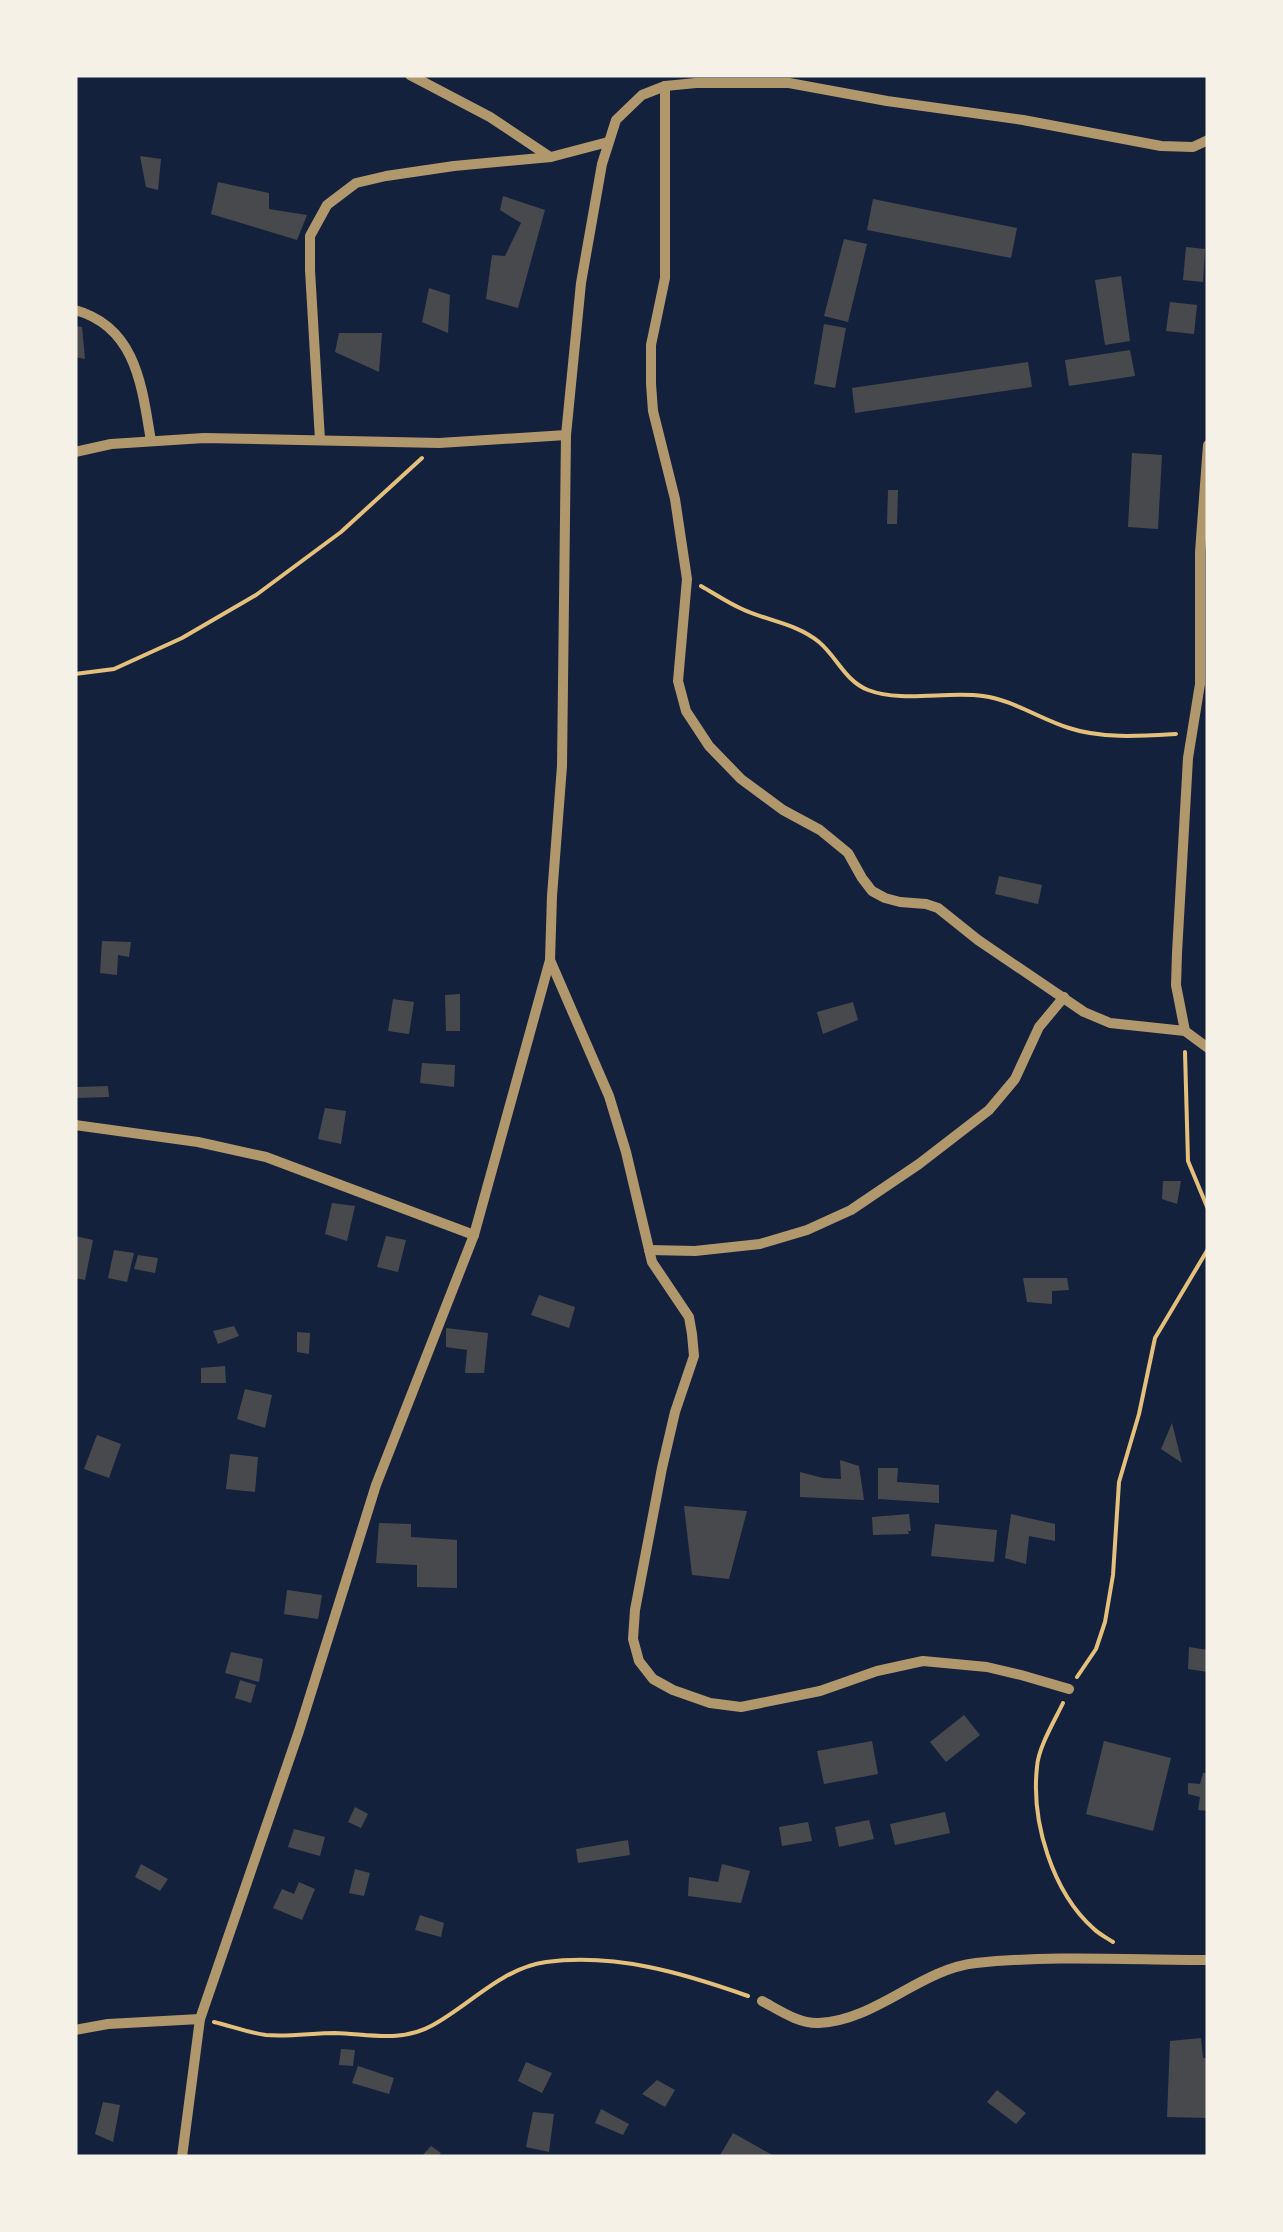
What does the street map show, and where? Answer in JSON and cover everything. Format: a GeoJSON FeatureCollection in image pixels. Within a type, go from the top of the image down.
{"type":"FeatureCollection","features":[{"type":"Feature","properties":{"kind":"street"},"geometry":{"type":"LineString","coordinates":[[410,75],[490,117],[551,157]]}},
{"type":"Feature","properties":{"kind":"street"},"geometry":{"type":"LineString","coordinates":[[182,2157],[200,2019],[300,1731],[376,1485],[474,1234],[550,960],[562,766],[566,435],[581,284],[602,164],[616,120],[642,94],[664,86],[792,79],[887,101],[1023,120],[1161,146],[1192,147],[1208,140]]}},
{"type":"Feature","properties":{"kind":"street"},"geometry":{"type":"LineString","coordinates":[[664,86],[664,278],[651,345],[650,384],[688,579],[678,680],[686,711],[709,746],[741,779],[848,853],[872,891],[884,898],[938,908],[1084,1012],[1110,1023],[1185,1031],[1208,1048]]}},
{"type":"Feature","properties":{"kind":"street"},"geometry":{"type":"LineString","coordinates":[[320,440],[310,236],[326,205],[356,183],[386,176],[551,157],[608,142]]}},
{"type":"Feature","properties":{"kind":"street"},"geometry":{"type":"LineString","coordinates":[[75,310],[89,314],[113,331],[126,348],[140,377],[151,441]]}},
{"type":"Feature","properties":{"kind":"street"},"geometry":{"type":"LineString","coordinates":[[75,452],[111,444],[204,438],[440,443],[566,435]]}},
{"type":"Feature","properties":{"kind":"street"},"geometry":{"type":"LineString","coordinates":[[1185,1031],[1176,986],[1190,733],[1200,684],[1200,552],[1208,445]]}},
{"type":"Feature","properties":{"kind":"street"},"geometry":{"type":"LineString","coordinates":[[550,960],[609,1096],[652,1262],[688,1317],[694,1356],[662,1468],[636,1610],[633,1639],[638,1661],[653,1679],[673,1690],[710,1703],[741,1707],[820,1691],[877,1670],[923,1661],[986,1668],[1069,1690]]}},
{"type":"Feature","properties":{"kind":"street"},"geometry":{"type":"LineString","coordinates":[[649,1250],[719,1250],[760,1244],[851,1210],[989,1110],[1015,1079],[1038,1027],[1064,998]]}},
{"type":"Feature","properties":{"kind":"street"},"geometry":{"type":"LineString","coordinates":[[75,1125],[198,1142],[266,1157],[474,1234]]}},
{"type":"Feature","properties":{"kind":"street"},"geometry":{"type":"LineString","coordinates":[[762,2001],[794,2018],[817,2023],[885,2002],[948,1968],[1055,1960],[1208,1960]]}},
{"type":"Feature","properties":{"kind":"street"},"geometry":{"type":"LineString","coordinates":[[75,2030],[108,2024],[200,2019]]}},
{"type":"Feature","properties":{"kind":"path"},"geometry":{"type":"LineString","coordinates":[[75,674],[114,669],[182,638],[256,594],[341,532],[440,443]]}},
{"type":"Feature","properties":{"kind":"path"},"geometry":{"type":"LineString","coordinates":[[688,579],[743,610],[787,624],[819,642],[852,681],[869,691],[904,696],[984,696],[1085,732],[1190,733]]}},
{"type":"Feature","properties":{"kind":"path"},"geometry":{"type":"LineString","coordinates":[[1185,1031],[1188,1161],[1208,1208]]}},
{"type":"Feature","properties":{"kind":"path"},"geometry":{"type":"LineString","coordinates":[[1142,1960],[1094,1929],[1066,1895],[1048,1857],[1036,1811],[1036,1763],[1069,1690],[1096,1649],[1105,1622],[1114,1574],[1119,1482],[1155,1338],[1208,1248]]}},
{"type":"Feature","properties":{"kind":"path"},"geometry":{"type":"LineString","coordinates":[[200,2019],[267,2035],[336,2033],[388,2038],[430,2027],[503,1978],[542,1962],[583,1960],[624,1961],[702,1980],[762,2001]]}},
{"type":"Feature","properties":{"kind":"building"},"geometry":{"type":"Polygon","coordinates":[[[140,156],[161,159],[158,190],[146,187],[140,156]]]}},
{"type":"Feature","properties":{"kind":"building"},"geometry":{"type":"Polygon","coordinates":[[[218,182],[269,193],[269,209],[307,215],[297,240],[211,214],[218,182]]]}},
{"type":"Feature","properties":{"kind":"building"},"geometry":{"type":"Polygon","coordinates":[[[503,196],[545,210],[518,308],[486,299],[492,255],[505,256],[521,223],[500,210],[503,196]]]}},
{"type":"Feature","properties":{"kind":"building"},"geometry":{"type":"Polygon","coordinates":[[[873,199],[1017,228],[1011,258],[867,230],[873,199]]]}},
{"type":"Feature","properties":{"kind":"building"},"geometry":{"type":"Polygon","coordinates":[[[844,239],[867,244],[848,322],[824,316],[844,239]]]}},
{"type":"Feature","properties":{"kind":"building"},"geometry":{"type":"Polygon","coordinates":[[[1186,247],[1205,249],[1203,282],[1183,280],[1186,247]]]}},
{"type":"Feature","properties":{"kind":"building"},"geometry":{"type":"Polygon","coordinates":[[[1121,276],[1130,341],[1105,345],[1095,280],[1121,276]]]}},
{"type":"Feature","properties":{"kind":"building"},"geometry":{"type":"Polygon","coordinates":[[[429,288],[450,295],[448,333],[422,322],[429,288]]]}},
{"type":"Feature","properties":{"kind":"building"},"geometry":{"type":"Polygon","coordinates":[[[1170,302],[1197,305],[1194,334],[1166,331],[1170,302]]]}},
{"type":"Feature","properties":{"kind":"building"},"geometry":{"type":"Polygon","coordinates":[[[824,324],[846,328],[835,388],[814,384],[824,324]]]}},
{"type":"Feature","properties":{"kind":"building"},"geometry":{"type":"Polygon","coordinates":[[[75,326],[82,327],[85,359],[75,357],[75,326]]]}},
{"type":"Feature","properties":{"kind":"building"},"geometry":{"type":"Polygon","coordinates":[[[339,333],[382,333],[379,372],[335,352],[339,333]]]}},
{"type":"Feature","properties":{"kind":"building"},"geometry":{"type":"Polygon","coordinates":[[[1130,350],[1135,376],[1069,386],[1065,360],[1130,350]]]}},
{"type":"Feature","properties":{"kind":"building"},"geometry":{"type":"Polygon","coordinates":[[[1028,362],[1032,387],[855,413],[852,388],[1028,362]]]}},
{"type":"Feature","properties":{"kind":"building"},"geometry":{"type":"Polygon","coordinates":[[[1132,453],[1162,455],[1158,529],[1128,527],[1132,453]]]}},
{"type":"Feature","properties":{"kind":"building"},"geometry":{"type":"Polygon","coordinates":[[[888,490],[898,490],[897,524],[887,524],[888,490]]]}},
{"type":"Feature","properties":{"kind":"building"},"geometry":{"type":"Polygon","coordinates":[[[999,876],[1042,885],[1038,904],[995,894],[999,876]]]}},
{"type":"Feature","properties":{"kind":"building"},"geometry":{"type":"Polygon","coordinates":[[[102,941],[131,942],[129,957],[118,955],[117,975],[100,973],[102,941]]]}},
{"type":"Feature","properties":{"kind":"building"},"geometry":{"type":"Polygon","coordinates":[[[460,994],[460,1031],[446,1031],[445,995],[460,994]]]}},
{"type":"Feature","properties":{"kind":"building"},"geometry":{"type":"Polygon","coordinates":[[[393,999],[414,1002],[409,1034],[388,1031],[393,999]]]}},
{"type":"Feature","properties":{"kind":"building"},"geometry":{"type":"Polygon","coordinates":[[[853,1002],[858,1020],[823,1034],[817,1012],[853,1002]]]}},
{"type":"Feature","properties":{"kind":"building"},"geometry":{"type":"Polygon","coordinates":[[[422,1063],[455,1065],[454,1087],[420,1083],[422,1063]]]}},
{"type":"Feature","properties":{"kind":"building"},"geometry":{"type":"Polygon","coordinates":[[[108,1086],[109,1097],[77,1098],[77,1087],[108,1086]]]}},
{"type":"Feature","properties":{"kind":"building"},"geometry":{"type":"Polygon","coordinates":[[[325,1108],[346,1111],[341,1144],[318,1139],[325,1108]]]}},
{"type":"Feature","properties":{"kind":"building"},"geometry":{"type":"Polygon","coordinates":[[[1163,1181],[1181,1181],[1177,1204],[1162,1199],[1163,1181]]]}},
{"type":"Feature","properties":{"kind":"building"},"geometry":{"type":"Polygon","coordinates":[[[332,1203],[355,1206],[347,1241],[325,1234],[332,1203]]]}},
{"type":"Feature","properties":{"kind":"building"},"geometry":{"type":"Polygon","coordinates":[[[75,1236],[93,1240],[85,1280],[75,1278],[75,1236]]]}},
{"type":"Feature","properties":{"kind":"building"},"geometry":{"type":"Polygon","coordinates":[[[386,1236],[406,1240],[398,1272],[377,1267],[386,1236]]]}},
{"type":"Feature","properties":{"kind":"building"},"geometry":{"type":"Polygon","coordinates":[[[114,1250],[134,1253],[127,1282],[108,1278],[114,1250]]]}},
{"type":"Feature","properties":{"kind":"building"},"geometry":{"type":"Polygon","coordinates":[[[138,1255],[158,1258],[155,1273],[134,1269],[138,1255]]]}},
{"type":"Feature","properties":{"kind":"building"},"geometry":{"type":"Polygon","coordinates":[[[1023,1278],[1067,1278],[1069,1290],[1052,1291],[1052,1304],[1027,1302],[1023,1278]]]}},
{"type":"Feature","properties":{"kind":"building"},"geometry":{"type":"Polygon","coordinates":[[[539,1295],[575,1307],[569,1328],[531,1315],[539,1295]]]}},
{"type":"Feature","properties":{"kind":"building"},"geometry":{"type":"Polygon","coordinates":[[[234,1326],[239,1336],[218,1344],[213,1331],[234,1326]]]}},
{"type":"Feature","properties":{"kind":"building"},"geometry":{"type":"Polygon","coordinates":[[[446,1328],[488,1333],[484,1373],[465,1373],[467,1350],[446,1347],[446,1328]]]}},
{"type":"Feature","properties":{"kind":"building"},"geometry":{"type":"Polygon","coordinates":[[[297,1332],[310,1333],[309,1354],[297,1352],[297,1332]]]}},
{"type":"Feature","properties":{"kind":"building"},"geometry":{"type":"Polygon","coordinates":[[[225,1366],[226,1383],[201,1383],[201,1368],[225,1366]]]}},
{"type":"Feature","properties":{"kind":"building"},"geometry":{"type":"Polygon","coordinates":[[[245,1389],[272,1395],[265,1428],[237,1419],[245,1389]]]}},
{"type":"Feature","properties":{"kind":"building"},"geometry":{"type":"Polygon","coordinates":[[[1172,1423],[1182,1463],[1161,1449],[1172,1423]]]}},
{"type":"Feature","properties":{"kind":"building"},"geometry":{"type":"Polygon","coordinates":[[[97,1435],[121,1444],[109,1478],[84,1469],[97,1435]]]}},
{"type":"Feature","properties":{"kind":"building"},"geometry":{"type":"Polygon","coordinates":[[[230,1454],[258,1457],[255,1492],[226,1489],[230,1454]]]}},
{"type":"Feature","properties":{"kind":"building"},"geometry":{"type":"Polygon","coordinates":[[[840,1460],[859,1466],[864,1500],[800,1497],[800,1472],[841,1479],[840,1460]]]}},
{"type":"Feature","properties":{"kind":"building"},"geometry":{"type":"Polygon","coordinates":[[[878,1468],[898,1468],[897,1482],[939,1485],[939,1503],[878,1499],[878,1468]]]}},
{"type":"Feature","properties":{"kind":"building"},"geometry":{"type":"Polygon","coordinates":[[[684,1506],[747,1511],[729,1579],[692,1575],[684,1506]]]}},
{"type":"Feature","properties":{"kind":"building"},"geometry":{"type":"Polygon","coordinates":[[[909,1514],[909,1534],[873,1535],[872,1517],[909,1514]]]}},
{"type":"Feature","properties":{"kind":"building"},"geometry":{"type":"Polygon","coordinates":[[[1011,1514],[1055,1524],[1055,1541],[1029,1536],[1026,1564],[1005,1558],[1011,1514]]]}},
{"type":"Feature","properties":{"kind":"building"},"geometry":{"type":"Polygon","coordinates":[[[379,1523],[411,1524],[411,1537],[457,1540],[457,1588],[417,1587],[417,1565],[376,1563],[379,1523]]]}},
{"type":"Feature","properties":{"kind":"building"},"geometry":{"type":"Polygon","coordinates":[[[935,1524],[997,1530],[994,1562],[931,1556],[935,1524]]]}},
{"type":"Feature","properties":{"kind":"building"},"geometry":{"type":"Polygon","coordinates":[[[287,1590],[322,1595],[318,1619],[284,1614],[287,1590]]]}},
{"type":"Feature","properties":{"kind":"building"},"geometry":{"type":"Polygon","coordinates":[[[1189,1647],[1208,1650],[1208,1672],[1188,1669],[1189,1647]]]}},
{"type":"Feature","properties":{"kind":"building"},"geometry":{"type":"Polygon","coordinates":[[[231,1652],[263,1659],[259,1682],[225,1673],[231,1652]]]}},
{"type":"Feature","properties":{"kind":"building"},"geometry":{"type":"Polygon","coordinates":[[[240,1680],[256,1685],[251,1703],[235,1698],[240,1680]]]}},
{"type":"Feature","properties":{"kind":"building"},"geometry":{"type":"Polygon","coordinates":[[[964,1715],[980,1735],[946,1762],[930,1742],[964,1715]]]}},
{"type":"Feature","properties":{"kind":"building"},"geometry":{"type":"Polygon","coordinates":[[[872,1741],[878,1774],[824,1784],[817,1751],[872,1741]]]}},
{"type":"Feature","properties":{"kind":"building"},"geometry":{"type":"Polygon","coordinates":[[[1104,1741],[1171,1758],[1153,1831],[1086,1814],[1104,1741]]]}},
{"type":"Feature","properties":{"kind":"building"},"geometry":{"type":"Polygon","coordinates":[[[1203,1773],[1208,1773],[1208,1811],[1198,1810],[1200,1797],[1188,1794],[1188,1783],[1200,1784],[1203,1773]]]}},
{"type":"Feature","properties":{"kind":"building"},"geometry":{"type":"Polygon","coordinates":[[[355,1807],[368,1814],[361,1828],[348,1822],[355,1807]]]}},
{"type":"Feature","properties":{"kind":"building"},"geometry":{"type":"Polygon","coordinates":[[[945,1812],[950,1833],[895,1845],[890,1824],[945,1812]]]}},
{"type":"Feature","properties":{"kind":"building"},"geometry":{"type":"Polygon","coordinates":[[[869,1820],[874,1839],[839,1847],[835,1827],[869,1820]]]}},
{"type":"Feature","properties":{"kind":"building"},"geometry":{"type":"Polygon","coordinates":[[[808,1822],[812,1841],[782,1846],[779,1827],[808,1822]]]}},
{"type":"Feature","properties":{"kind":"building"},"geometry":{"type":"Polygon","coordinates":[[[294,1829],[325,1837],[320,1856],[288,1847],[294,1829]]]}},
{"type":"Feature","properties":{"kind":"building"},"geometry":{"type":"Polygon","coordinates":[[[628,1840],[630,1855],[578,1863],[576,1849],[628,1840]]]}},
{"type":"Feature","properties":{"kind":"building"},"geometry":{"type":"Polygon","coordinates":[[[141,1864],[168,1879],[160,1891],[135,1877],[141,1864]]]}},
{"type":"Feature","properties":{"kind":"building"},"geometry":{"type":"Polygon","coordinates":[[[722,1864],[750,1871],[741,1903],[688,1896],[689,1877],[718,1882],[722,1864]]]}},
{"type":"Feature","properties":{"kind":"building"},"geometry":{"type":"Polygon","coordinates":[[[355,1869],[370,1873],[364,1896],[349,1893],[355,1869]]]}},
{"type":"Feature","properties":{"kind":"building"},"geometry":{"type":"Polygon","coordinates":[[[299,1882],[315,1889],[302,1920],[273,1908],[282,1889],[294,1894],[299,1882]]]}},
{"type":"Feature","properties":{"kind":"building"},"geometry":{"type":"Polygon","coordinates":[[[420,1915],[444,1923],[441,1937],[415,1930],[420,1915]]]}},
{"type":"Feature","properties":{"kind":"building"},"geometry":{"type":"Polygon","coordinates":[[[1201,2038],[1203,2058],[1208,2058],[1208,2118],[1167,2117],[1170,2041],[1201,2038]]]}},
{"type":"Feature","properties":{"kind":"building"},"geometry":{"type":"Polygon","coordinates":[[[341,2049],[355,2050],[353,2066],[339,2065],[341,2049]]]}},
{"type":"Feature","properties":{"kind":"building"},"geometry":{"type":"Polygon","coordinates":[[[526,2062],[552,2073],[542,2093],[518,2081],[526,2062]]]}},
{"type":"Feature","properties":{"kind":"building"},"geometry":{"type":"Polygon","coordinates":[[[358,2066],[394,2078],[389,2094],[352,2083],[358,2066]]]}},
{"type":"Feature","properties":{"kind":"building"},"geometry":{"type":"Polygon","coordinates":[[[657,2080],[675,2090],[665,2107],[642,2094],[657,2080]]]}},
{"type":"Feature","properties":{"kind":"building"},"geometry":{"type":"Polygon","coordinates":[[[997,2090],[1026,2113],[1016,2124],[987,2102],[997,2090]]]}},
{"type":"Feature","properties":{"kind":"building"},"geometry":{"type":"Polygon","coordinates":[[[103,2102],[120,2105],[113,2142],[95,2134],[103,2102]]]}},
{"type":"Feature","properties":{"kind":"building"},"geometry":{"type":"Polygon","coordinates":[[[601,2109],[629,2124],[623,2135],[595,2123],[601,2109]]]}},
{"type":"Feature","properties":{"kind":"building"},"geometry":{"type":"Polygon","coordinates":[[[533,2112],[554,2114],[549,2152],[526,2147],[533,2112]]]}},
{"type":"Feature","properties":{"kind":"building"},"geometry":{"type":"Polygon","coordinates":[[[733,2133],[776,2157],[719,2157],[733,2133]]]}},
{"type":"Feature","properties":{"kind":"building"},"geometry":{"type":"Polygon","coordinates":[[[431,2146],[441,2153],[437,2157],[421,2157],[431,2146]]]}}]}
